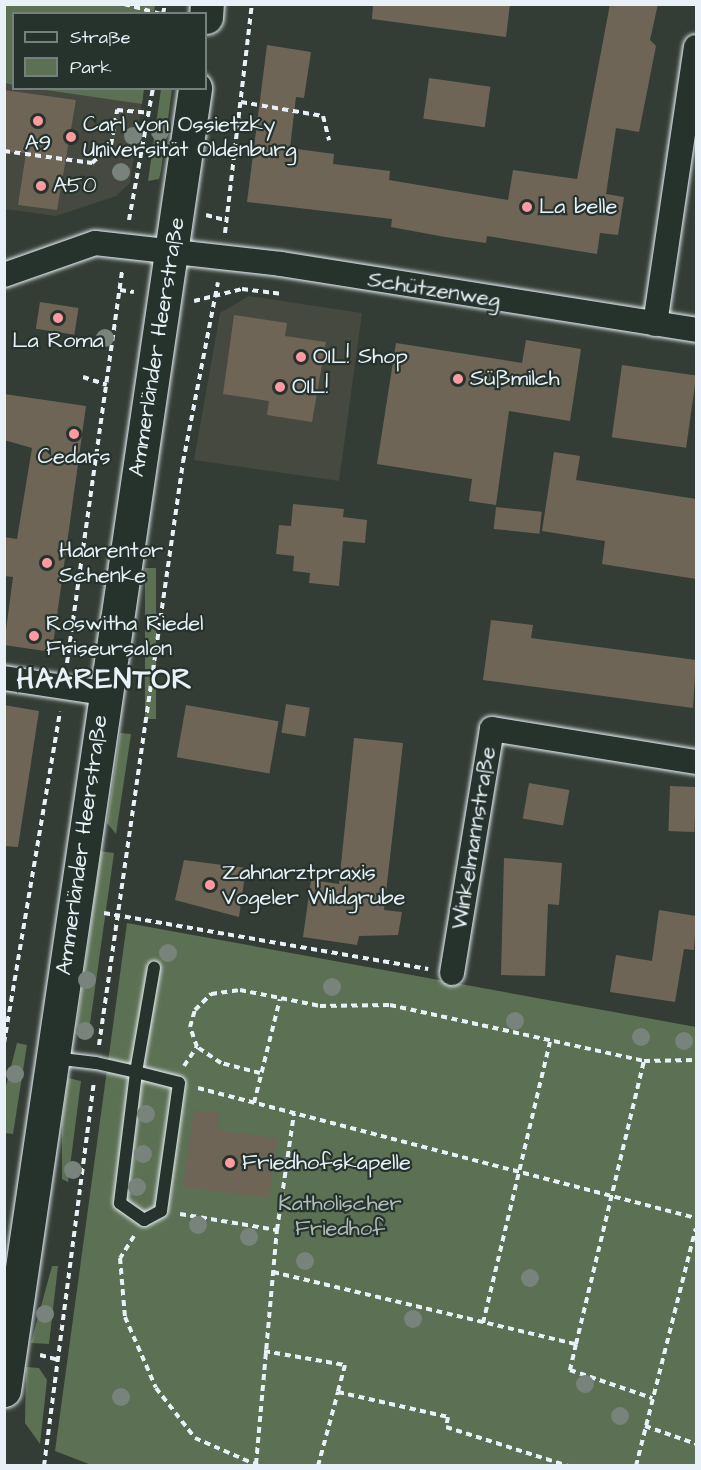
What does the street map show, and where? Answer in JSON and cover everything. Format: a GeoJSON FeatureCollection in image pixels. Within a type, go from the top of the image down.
{"type":"FeatureCollection","features":[{"type":"Feature","properties":{"kind":"street"},"geometry":{"type":"LineString","coordinates":[[655,324],[696,46]]}},
{"type":"Feature","properties":{"kind":"street","name":"Ammerländer Heerstraße"},"geometry":{"type":"LineString","coordinates":[[4,1390],[103,693],[153,403],[195,90]]}},
{"type":"Feature","properties":{"kind":"street","name":"Schützenweg"},"geometry":{"type":"LineString","coordinates":[[4,276],[95,243],[282,264],[696,330]]}},
{"type":"Feature","properties":{"kind":"street"},"geometry":{"type":"LineString","coordinates":[[4,678],[103,693]]}},
{"type":"Feature","properties":{"kind":"street","name":"Winkelmannstraße"},"geometry":{"type":"LineString","coordinates":[[452,974],[492,729],[696,762]]}},
{"type":"Feature","properties":{"kind":"lane"},"geometry":{"type":"LineString","coordinates":[[52,1058],[96,1063],[136,1072],[179,1083],[161,1211],[144,1220],[120,1203],[136,1072],[154,968]]}},
{"type":"Feature","properties":{"kind":"path"},"geometry":{"type":"LineString","coordinates":[[124,4],[154,12]]}},
{"type":"Feature","properties":{"kind":"path"},"geometry":{"type":"LineString","coordinates":[[225,235],[252,4]]}},
{"type":"Feature","properties":{"kind":"path"},"geometry":{"type":"LineString","coordinates":[[129,220],[135,208],[153,90]]}},
{"type":"Feature","properties":{"kind":"path"},"geometry":{"type":"LineString","coordinates":[[241,102],[323,116],[329,140]]}},
{"type":"Feature","properties":{"kind":"path"},"geometry":{"type":"LineString","coordinates":[[4,151],[92,163],[111,145],[117,110],[149,113]]}},
{"type":"Feature","properties":{"kind":"path"},"geometry":{"type":"LineString","coordinates":[[135,208],[142,207]]}},
{"type":"Feature","properties":{"kind":"path"},"geometry":{"type":"LineString","coordinates":[[204,215],[225,220]]}},
{"type":"Feature","properties":{"kind":"path"},"geometry":{"type":"LineString","coordinates":[[44,1466],[96,1063],[183,462],[218,283]]}},
{"type":"Feature","properties":{"kind":"path"},"geometry":{"type":"LineString","coordinates":[[199,302],[215,300],[242,289],[295,295]]}},
{"type":"Feature","properties":{"kind":"path"},"geometry":{"type":"LineString","coordinates":[[120,290],[135,292]]}},
{"type":"Feature","properties":{"kind":"path"},"geometry":{"type":"LineString","coordinates":[[83,377],[106,385]]}},
{"type":"Feature","properties":{"kind":"path"},"geometry":{"type":"LineString","coordinates":[[74,908],[452,974]]}},
{"type":"Feature","properties":{"kind":"path"},"geometry":{"type":"LineString","coordinates":[[260,1073],[221,1063],[197,1047],[190,1027],[195,1010],[211,994],[240,990],[320,1006],[390,1005],[644,1061],[696,1060]]}},
{"type":"Feature","properties":{"kind":"path"},"geometry":{"type":"LineString","coordinates":[[254,1103],[280,999]]}},
{"type":"Feature","properties":{"kind":"path"},"geometry":{"type":"LineString","coordinates":[[483,1323],[550,1042]]}},
{"type":"Feature","properties":{"kind":"path"},"geometry":{"type":"LineString","coordinates":[[188,1054],[197,1047]]}},
{"type":"Feature","properties":{"kind":"path"},"geometry":{"type":"LineString","coordinates":[[644,1061],[570,1370],[652,1398]]}},
{"type":"Feature","properties":{"kind":"path"},"geometry":{"type":"LineString","coordinates":[[179,1083],[696,1218]]}},
{"type":"Feature","properties":{"kind":"path"},"geometry":{"type":"LineString","coordinates":[[144,1220],[120,1258],[125,1317],[138,1354],[156,1388],[195,1438],[257,1465],[264,1351],[294,1113]]}},
{"type":"Feature","properties":{"kind":"path"},"geometry":{"type":"LineString","coordinates":[[161,1211],[278,1230]]}},
{"type":"Feature","properties":{"kind":"path"},"geometry":{"type":"LineString","coordinates":[[636,1466],[696,1228]]}},
{"type":"Feature","properties":{"kind":"path"},"geometry":{"type":"LineString","coordinates":[[273,1272],[576,1344]]}},
{"type":"Feature","properties":{"kind":"path"},"geometry":{"type":"LineString","coordinates":[[264,1351],[345,1365],[318,1466]]}},
{"type":"Feature","properties":{"kind":"path"},"geometry":{"type":"LineString","coordinates":[[338,1392],[448,1417],[446,1427],[568,1466]]}},
{"type":"Feature","properties":{"kind":"path"},"geometry":{"type":"LineString","coordinates":[[645,1426],[696,1444]]}},
{"type":"Feature","properties":{"kind":"shaded area","name":"Carl von Ossietzky Universität Oldenburg"},"geometry":{"type":"Polygon","coordinates":[[[5,5],[155,5],[154,12],[12,12],[12,90],[144,90],[130,183],[116,196],[56,216],[5,209],[5,5]]]}},
{"type":"Feature","properties":{"kind":"shaded area","name":"OIL!"},"geometry":{"type":"Polygon","coordinates":[[[249,296],[362,313],[339,481],[194,460],[220,313],[249,296]]]}},
{"type":"Feature","properties":{"kind":"green space"},"geometry":{"type":"Polygon","coordinates":[[[5,4],[155,5],[154,12],[12,12],[12,85],[5,83],[5,4]]]}},
{"type":"Feature","properties":{"kind":"green space"},"geometry":{"type":"Polygon","coordinates":[[[46,90],[144,90],[142,104],[46,90]]]}},
{"type":"Feature","properties":{"kind":"green space"},"geometry":{"type":"Polygon","coordinates":[[[161,90],[172,90],[159,179],[148,181],[161,90]]]}},
{"type":"Feature","properties":{"kind":"green space"},"geometry":{"type":"Polygon","coordinates":[[[145,568],[156,568],[156,719],[145,719],[145,568]]]}},
{"type":"Feature","properties":{"kind":"green space"},"geometry":{"type":"Polygon","coordinates":[[[120,733],[131,734],[116,834],[107,823],[120,733]]]}},
{"type":"Feature","properties":{"kind":"green space"},"geometry":{"type":"Polygon","coordinates":[[[101,851],[114,853],[88,1035],[76,1033],[101,851]]]}},
{"type":"Feature","properties":{"kind":"green space","name":"Katholischer Friedhof"},"geometry":{"type":"Polygon","coordinates":[[[127,923],[696,1027],[696,1465],[94,1466],[55,1451],[127,923]]]}},
{"type":"Feature","properties":{"kind":"green space"},"geometry":{"type":"Polygon","coordinates":[[[17,1043],[27,1045],[13,1134],[5,1133],[4,1094],[17,1043]]]}},
{"type":"Feature","properties":{"kind":"green space"},"geometry":{"type":"Polygon","coordinates":[[[68,1078],[81,1081],[68,1182],[62,1179],[62,1122],[68,1078]]]}},
{"type":"Feature","properties":{"kind":"green space"},"geometry":{"type":"Polygon","coordinates":[[[52,1266],[58,1266],[49,1344],[31,1343],[52,1266]]]}},
{"type":"Feature","properties":{"kind":"green space"},"geometry":{"type":"Polygon","coordinates":[[[26,1367],[39,1368],[47,1380],[40,1444],[25,1423],[26,1367]]]}},
{"type":"Feature","properties":{"kind":"building"},"geometry":{"type":"Polygon","coordinates":[[[373,4],[510,4],[506,37],[372,19],[373,4]]]}},
{"type":"Feature","properties":{"kind":"building"},"geometry":{"type":"Polygon","coordinates":[[[610,4],[658,4],[650,40],[656,46],[639,132],[616,128],[606,194],[624,197],[618,235],[600,233],[597,254],[487,236],[486,243],[445,237],[391,227],[392,219],[247,202],[267,45],[311,52],[304,98],[296,97],[290,148],[334,154],[333,164],[390,171],[389,180],[508,200],[513,170],[577,179],[610,4]]]}},
{"type":"Feature","properties":{"kind":"building"},"geometry":{"type":"Polygon","coordinates":[[[429,78],[490,87],[485,127],[423,119],[429,78]]]}},
{"type":"Feature","properties":{"kind":"building"},"geometry":{"type":"Polygon","coordinates":[[[4,90],[76,100],[57,210],[18,205],[26,153],[4,152],[4,90]]]}},
{"type":"Feature","properties":{"kind":"building","name":"La Roma"},"geometry":{"type":"Polygon","coordinates":[[[40,302],[79,308],[74,335],[36,329],[40,302]]]}},
{"type":"Feature","properties":{"kind":"building"},"geometry":{"type":"Polygon","coordinates":[[[234,315],[287,323],[285,336],[326,342],[312,422],[267,415],[269,401],[223,394],[234,315]]]}},
{"type":"Feature","properties":{"kind":"building"},"geometry":{"type":"Polygon","coordinates":[[[526,340],[581,349],[570,421],[509,411],[496,505],[469,501],[472,479],[377,464],[396,343],[522,363],[526,340]]]}},
{"type":"Feature","properties":{"kind":"building"},"geometry":{"type":"Polygon","coordinates":[[[622,365],[696,375],[686,448],[612,437],[622,365]]]}},
{"type":"Feature","properties":{"kind":"building"},"geometry":{"type":"Polygon","coordinates":[[[4,394],[86,406],[52,652],[4,645],[13,577],[4,576],[4,537],[17,539],[32,448],[4,440],[4,394]]]}},
{"type":"Feature","properties":{"kind":"building"},"geometry":{"type":"Polygon","coordinates":[[[554,452],[580,456],[576,480],[696,499],[696,579],[602,564],[605,541],[542,531],[554,452]]]}},
{"type":"Feature","properties":{"kind":"building"},"geometry":{"type":"Polygon","coordinates":[[[293,504],[344,509],[343,517],[367,520],[365,543],[343,541],[339,586],[309,583],[310,573],[293,571],[294,556],[276,554],[279,525],[291,526],[293,504]]]}},
{"type":"Feature","properties":{"kind":"building"},"geometry":{"type":"Polygon","coordinates":[[[496,507],[542,512],[539,534],[494,529],[496,507]]]}},
{"type":"Feature","properties":{"kind":"building"},"geometry":{"type":"Polygon","coordinates":[[[491,620],[533,625],[531,638],[696,660],[693,708],[483,680],[491,620]]]}},
{"type":"Feature","properties":{"kind":"building"},"geometry":{"type":"Polygon","coordinates":[[[286,704],[310,708],[305,736],[281,733],[286,704]]]}},
{"type":"Feature","properties":{"kind":"building"},"geometry":{"type":"Polygon","coordinates":[[[4,705],[39,711],[18,847],[4,846],[4,705]]]}},
{"type":"Feature","properties":{"kind":"building"},"geometry":{"type":"Polygon","coordinates":[[[186,705],[279,721],[269,774],[177,757],[186,705]]]}},
{"type":"Feature","properties":{"kind":"building"},"geometry":{"type":"Polygon","coordinates":[[[354,738],[403,743],[384,910],[402,912],[398,935],[359,936],[357,945],[303,937],[311,880],[339,884],[354,738]]]}},
{"type":"Feature","properties":{"kind":"building"},"geometry":{"type":"Polygon","coordinates":[[[529,783],[569,790],[563,826],[523,818],[529,783]]]}},
{"type":"Feature","properties":{"kind":"building"},"geometry":{"type":"Polygon","coordinates":[[[670,786],[696,787],[694,832],[668,831],[670,786]]]}},
{"type":"Feature","properties":{"kind":"building"},"geometry":{"type":"Polygon","coordinates":[[[504,858],[562,863],[559,905],[548,904],[545,976],[501,975],[504,858]]]}},
{"type":"Feature","properties":{"kind":"building","name":"Zahnarztpraxis Vogeler Wildgrube"},"geometry":{"type":"Polygon","coordinates":[[[184,860],[246,868],[239,917],[175,900],[184,860]]]}},
{"type":"Feature","properties":{"kind":"building"},"geometry":{"type":"Polygon","coordinates":[[[659,910],[696,916],[694,950],[684,949],[675,1002],[610,992],[616,955],[652,961],[659,910]]]}},
{"type":"Feature","properties":{"kind":"building","name":"Friedhofskapelle"},"geometry":{"type":"Polygon","coordinates":[[[194,1110],[219,1113],[217,1130],[277,1138],[269,1198],[183,1187],[194,1110]]]}},
{"type":"Feature","properties":{"kind":"place","name":"A9"},"geometry":{"type":"Point","coordinates":[38,121]}},
{"type":"Feature","properties":{"kind":"place","name":"Carl von Ossietzky Universität Oldenburg"},"geometry":{"type":"Point","coordinates":[71,137]}},
{"type":"Feature","properties":{"kind":"place","name":"A50"},"geometry":{"type":"Point","coordinates":[41,186]}},
{"type":"Feature","properties":{"kind":"place","name":"La belle"},"geometry":{"type":"Point","coordinates":[527,207]}},
{"type":"Feature","properties":{"kind":"place","name":"La Roma"},"geometry":{"type":"Point","coordinates":[58,318]}},
{"type":"Feature","properties":{"kind":"place","name":"OIL! Shop"},"geometry":{"type":"Point","coordinates":[301,357]}},
{"type":"Feature","properties":{"kind":"place","name":"Süßmilch"},"geometry":{"type":"Point","coordinates":[458,379]}},
{"type":"Feature","properties":{"kind":"place","name":"OIL!"},"geometry":{"type":"Point","coordinates":[280,387]}},
{"type":"Feature","properties":{"kind":"place","name":"Cedars"},"geometry":{"type":"Point","coordinates":[74,434]}},
{"type":"Feature","properties":{"kind":"place","name":"Haarentor Schenke"},"geometry":{"type":"Point","coordinates":[47,563]}},
{"type":"Feature","properties":{"kind":"place","name":"Roswitha Riedel Friseursalon"},"geometry":{"type":"Point","coordinates":[34,636]}},
{"type":"Feature","properties":{"kind":"place","name":"Zahnarztpraxis Vogeler Wildgrube"},"geometry":{"type":"Point","coordinates":[210,885]}},
{"type":"Feature","properties":{"kind":"place","name":"Friedhofskapelle"},"geometry":{"type":"Point","coordinates":[230,1163]}},
{"type":"Feature","properties":{"kind":"district","name":"HAARENTOR"},"geometry":{"type":"Point","coordinates":[105,680]}}]}
